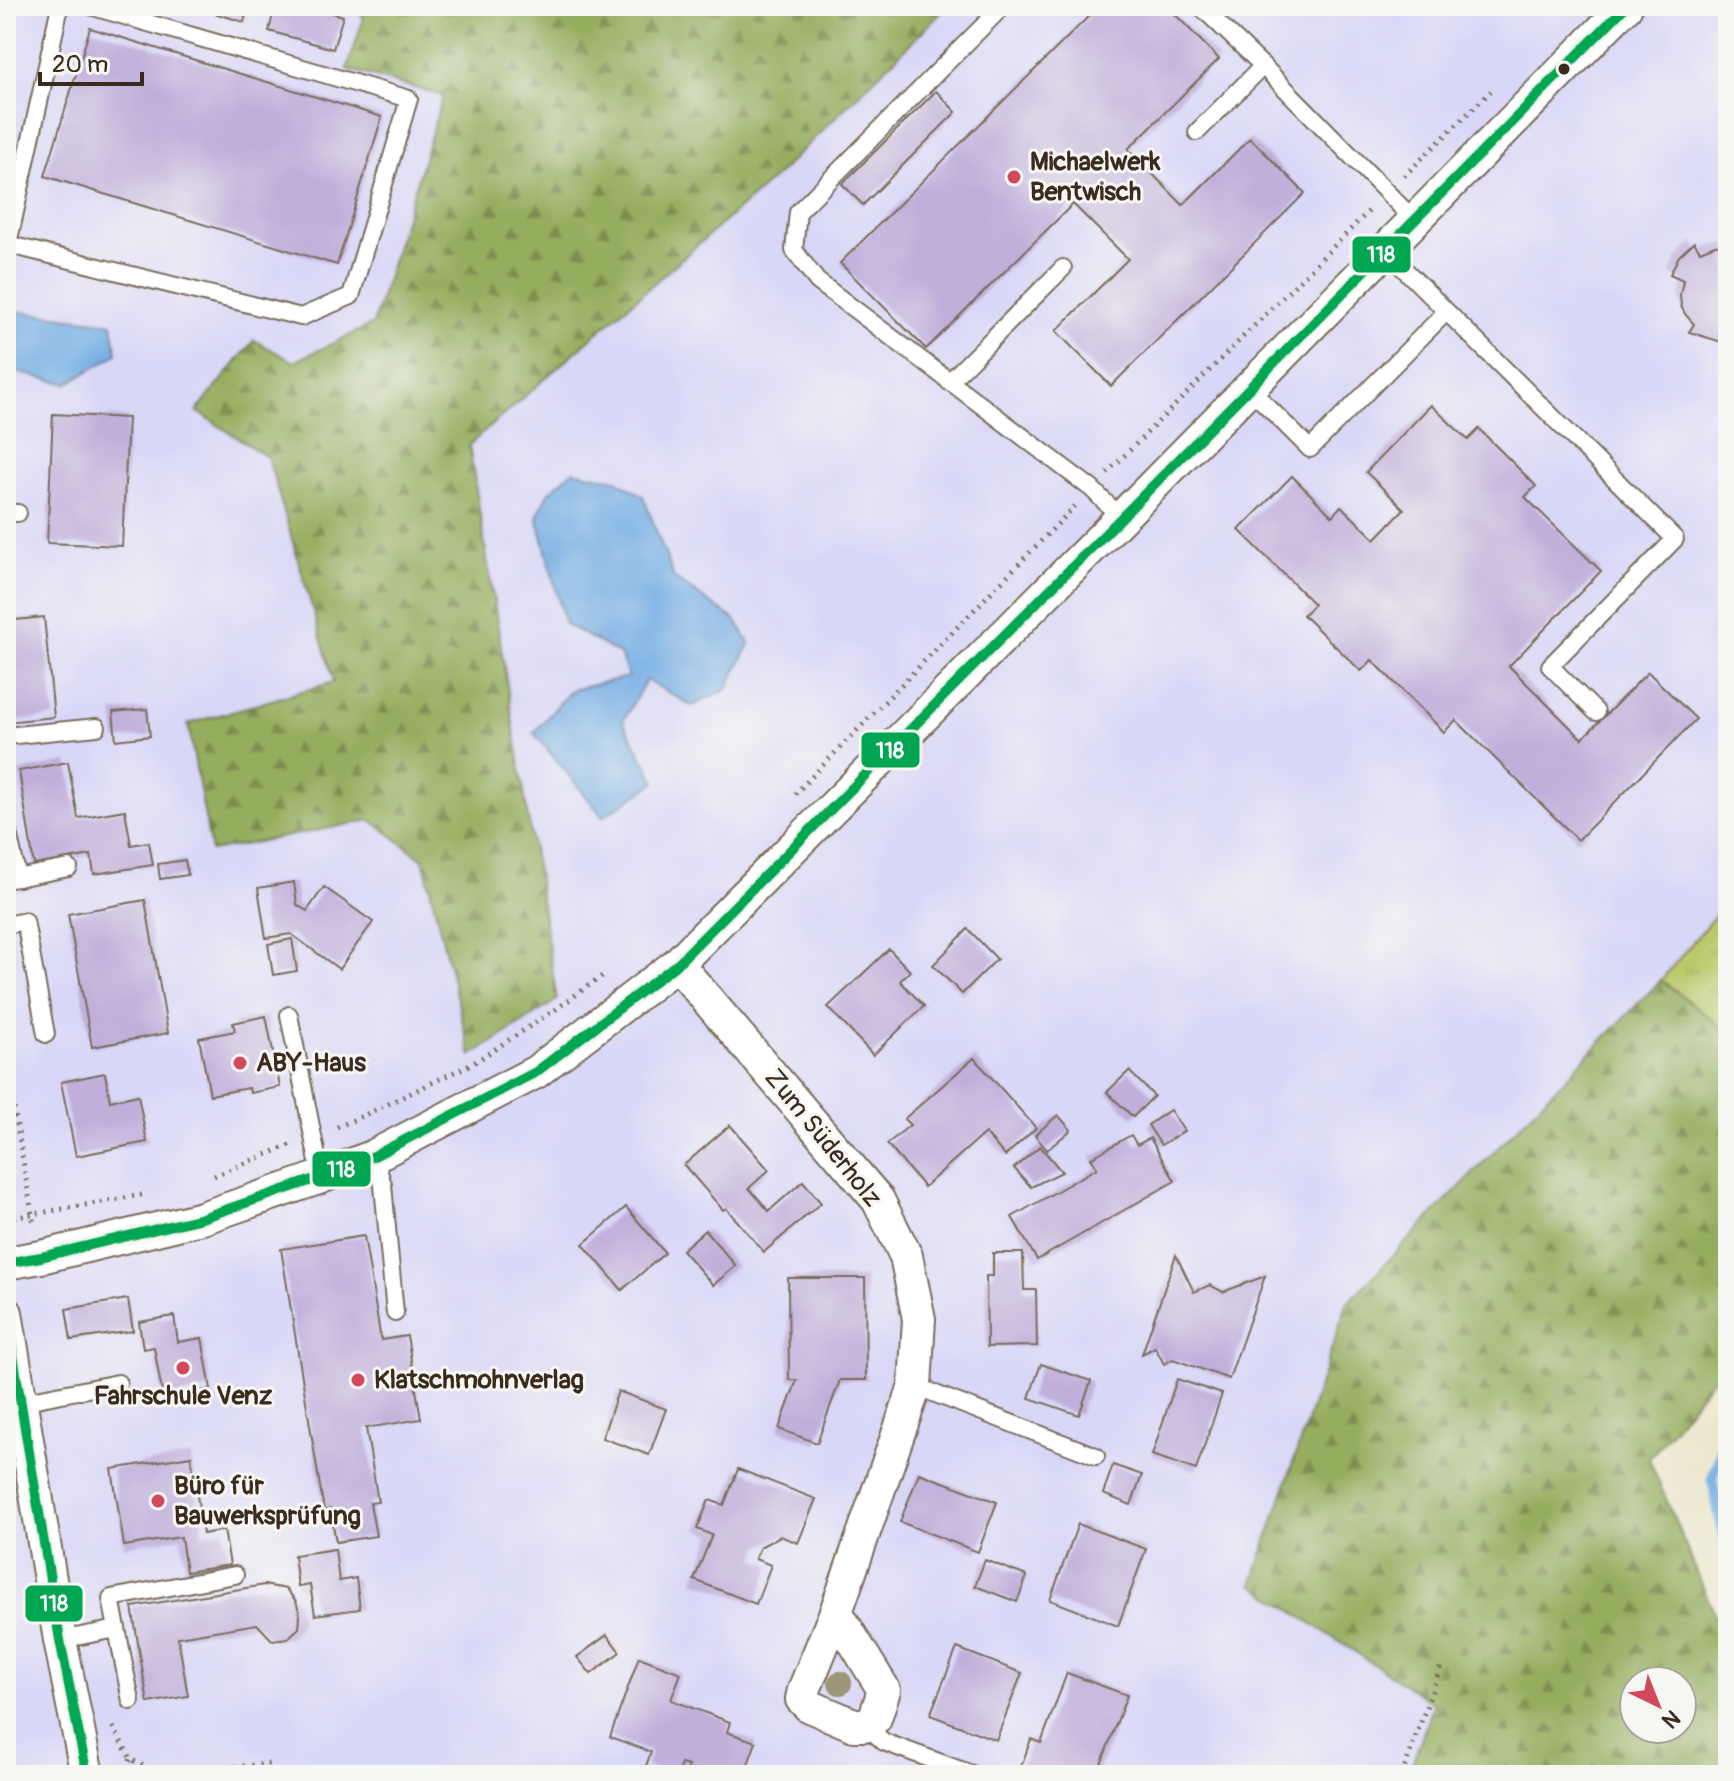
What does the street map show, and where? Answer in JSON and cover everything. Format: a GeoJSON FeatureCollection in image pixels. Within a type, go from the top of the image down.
{"type":"FeatureCollection","features":[{"type":"Feature","properties":{"kind":"street"},"geometry":{"type":"LineString","coordinates":[[6,1263],[202,1218],[374,1156],[536,1072],[677,964],[1626,6]]}},
{"type":"Feature","properties":{"kind":"street","name":"Zum Süderholz"},"geometry":{"type":"LineString","coordinates":[[677,964],[878,1200],[906,1256],[919,1319],[915,1386],[836,1612],[802,1699],[809,1706],[854,1725],[865,1725]]}},
{"type":"Feature","properties":{"kind":"street"},"geometry":{"type":"LineString","coordinates":[[6,1313],[60,1640],[87,1775]]}},
{"type":"Feature","properties":{"kind":"street"},"geometry":{"type":"LineString","coordinates":[[836,1612],[884,1690],[875,1718],[865,1725]]}},
{"type":"Feature","properties":{"kind":"lane"},"geometry":{"type":"LineString","coordinates":[[60,6],[7,244],[301,317],[351,296],[409,99],[90,6]]}},
{"type":"Feature","properties":{"kind":"lane"},"geometry":{"type":"LineString","coordinates":[[1003,6],[798,212],[794,250],[817,281],[1092,489],[1121,518]]}},
{"type":"Feature","properties":{"kind":"lane"},"geometry":{"type":"LineString","coordinates":[[1200,6],[1415,221]]}},
{"type":"Feature","properties":{"kind":"lane"},"geometry":{"type":"LineString","coordinates":[[1197,132],[1263,66]]}},
{"type":"Feature","properties":{"kind":"lane"},"geometry":{"type":"LineString","coordinates":[[1385,251],[1675,539],[1550,666],[1596,712]]}},
{"type":"Feature","properties":{"kind":"lane"},"geometry":{"type":"LineString","coordinates":[[949,382],[1063,268]]}},
{"type":"Feature","properties":{"kind":"lane"},"geometry":{"type":"LineString","coordinates":[[1249,388],[1310,449],[1446,312]]}},
{"type":"Feature","properties":{"kind":"lane"},"geometry":{"type":"LineString","coordinates":[[6,736],[97,727]]}},
{"type":"Feature","properties":{"kind":"lane"},"geometry":{"type":"LineString","coordinates":[[7,828],[12,879],[69,868]]}},
{"type":"Feature","properties":{"kind":"lane"},"geometry":{"type":"LineString","coordinates":[[6,925],[25,921],[46,1034]]}},
{"type":"Feature","properties":{"kind":"lane"},"geometry":{"type":"LineString","coordinates":[[289,1015],[321,1177]]}},
{"type":"Feature","properties":{"kind":"lane"},"geometry":{"type":"LineString","coordinates":[[374,1156],[383,1185],[395,1313]]}},
{"type":"Feature","properties":{"kind":"lane"},"geometry":{"type":"LineString","coordinates":[[21,1402],[118,1383]]}},
{"type":"Feature","properties":{"kind":"lane"},"geometry":{"type":"LineString","coordinates":[[915,1386],[1096,1456]]}},
{"type":"Feature","properties":{"kind":"lane"},"geometry":{"type":"LineString","coordinates":[[131,1701],[111,1598],[235,1575]]}},
{"type":"Feature","properties":{"kind":"lane"},"geometry":{"type":"LineString","coordinates":[[60,1640],[117,1629]]}},
{"type":"Feature","properties":{"kind":"lane"},"geometry":{"type":"LineString","coordinates":[[865,1725],[884,1742],[974,1775]]}},
{"type":"Feature","properties":{"kind":"path"},"geometry":{"type":"LineString","coordinates":[[786,804],[1092,489],[1500,83]]}},
{"type":"Feature","properties":{"kind":"path"},"geometry":{"type":"LineString","coordinates":[[211,1177],[365,1115],[475,1062],[605,974]]}},
{"type":"Feature","properties":{"kind":"path"},"geometry":{"type":"LineString","coordinates":[[6,1061],[41,1257]]}},
{"type":"Feature","properties":{"kind":"path"},"geometry":{"type":"LineString","coordinates":[[6,1219],[152,1194]]}},
{"type":"Feature","properties":{"kind":"path"},"geometry":{"type":"LineString","coordinates":[[1402,1775],[1441,1666]]}},
{"type":"Feature","properties":{"kind":"path"},"geometry":{"type":"LineString","coordinates":[[111,1721],[131,1759],[154,1772],[270,1764],[271,1775]]}},
{"type":"Feature","properties":{"kind":"path"},"geometry":{"type":"LineString","coordinates":[[121,1775],[131,1759]]}},
{"type":"Feature","properties":{"kind":"shaded area"},"geometry":{"type":"Polygon","coordinates":[[[6,6],[1728,6],[1728,900],[1661,980],[1347,1303],[1434,1704],[1408,1775],[6,1775],[6,6]]]}},
{"type":"Feature","properties":{"kind":"green space"},"geometry":{"type":"Polygon","coordinates":[[[344,6],[948,6],[773,179],[469,445],[557,1000],[471,1056],[423,859],[371,820],[211,851],[188,724],[334,682],[268,458],[197,411],[254,340],[294,362],[373,324],[443,96],[347,69],[364,17],[344,6]]]}},
{"type":"Feature","properties":{"kind":"green space"},"geometry":{"type":"Polygon","coordinates":[[[1728,900],[1728,1032],[1661,980],[1728,900]]]}},
{"type":"Feature","properties":{"kind":"green space"},"geometry":{"type":"Polygon","coordinates":[[[1661,980],[1728,1032],[1728,1360],[1649,1459],[1728,1646],[1728,1775],[1408,1775],[1434,1704],[1252,1584],[1347,1303],[1661,980]]]}},
{"type":"Feature","properties":{"kind":"water"},"geometry":{"type":"Polygon","coordinates":[[[6,310],[112,323],[117,354],[67,384],[6,370],[6,310]]]}},
{"type":"Feature","properties":{"kind":"water"},"geometry":{"type":"Polygon","coordinates":[[[573,471],[616,480],[643,496],[674,578],[735,620],[750,644],[726,690],[692,706],[646,680],[623,721],[656,782],[603,817],[534,733],[571,690],[628,677],[620,654],[565,624],[537,516],[548,493],[573,471]]]}},
{"type":"Feature","properties":{"kind":"building"},"geometry":{"type":"Polygon","coordinates":[[[191,6],[248,6],[244,22],[191,6]]]}},
{"type":"Feature","properties":{"kind":"building"},"geometry":{"type":"Polygon","coordinates":[[[275,6],[309,6],[343,16],[333,49],[269,31],[275,6]]]}},
{"type":"Feature","properties":{"kind":"building","name":"Michaelwerk Bentwisch"},"geometry":{"type":"Polygon","coordinates":[[[1099,6],[1167,6],[1219,59],[1128,149],[1183,205],[1250,138],[1305,193],[1111,386],[1056,331],[1128,259],[1073,204],[926,349],[840,263],[1099,6]]]}},
{"type":"Feature","properties":{"kind":"building"},"geometry":{"type":"Polygon","coordinates":[[[90,28],[382,117],[337,265],[45,176],[90,28]]]}},
{"type":"Feature","properties":{"kind":"building"},"geometry":{"type":"Polygon","coordinates":[[[936,91],[956,112],[863,205],[842,184],[936,91]]]}},
{"type":"Feature","properties":{"kind":"building"},"geometry":{"type":"Polygon","coordinates":[[[1694,242],[1700,251],[1728,244],[1728,344],[1689,332],[1694,324],[1681,306],[1683,280],[1670,274],[1679,256],[1694,242]]]}},
{"type":"Feature","properties":{"kind":"building"},"geometry":{"type":"Polygon","coordinates":[[[1431,405],[1468,440],[1479,429],[1536,486],[1525,497],[1601,571],[1509,666],[1582,739],[1648,672],[1696,719],[1578,840],[1456,720],[1444,732],[1372,660],[1361,671],[1303,615],[1314,604],[1239,530],[1292,476],[1332,516],[1341,506],[1375,539],[1404,509],[1366,472],[1431,405]]]}},
{"type":"Feature","properties":{"kind":"building"},"geometry":{"type":"Polygon","coordinates":[[[53,414],[128,418],[122,546],[47,543],[53,414]]]}},
{"type":"Feature","properties":{"kind":"building"},"geometry":{"type":"Polygon","coordinates":[[[44,617],[54,717],[6,722],[6,621],[44,617]]]}},
{"type":"Feature","properties":{"kind":"building"},"geometry":{"type":"Polygon","coordinates":[[[147,709],[150,736],[116,740],[113,712],[147,709]]]}},
{"type":"Feature","properties":{"kind":"building"},"geometry":{"type":"Polygon","coordinates":[[[68,762],[78,818],[125,810],[131,845],[149,842],[153,865],[94,874],[91,855],[34,865],[19,771],[68,762]]]}},
{"type":"Feature","properties":{"kind":"building"},"geometry":{"type":"Polygon","coordinates":[[[185,860],[188,875],[160,879],[158,864],[185,860]]]}},
{"type":"Feature","properties":{"kind":"building"},"geometry":{"type":"Polygon","coordinates":[[[294,882],[297,905],[307,911],[324,887],[373,922],[339,969],[291,934],[266,938],[258,888],[294,882]]]}},
{"type":"Feature","properties":{"kind":"building"},"geometry":{"type":"Polygon","coordinates":[[[145,900],[168,1033],[92,1047],[68,914],[145,900]]]}},
{"type":"Feature","properties":{"kind":"building"},"geometry":{"type":"Polygon","coordinates":[[[968,929],[997,959],[962,994],[933,965],[968,929]]]}},
{"type":"Feature","properties":{"kind":"building"},"geometry":{"type":"Polygon","coordinates":[[[292,939],[297,971],[273,975],[268,944],[292,939]]]}},
{"type":"Feature","properties":{"kind":"building"},"geometry":{"type":"Polygon","coordinates":[[[889,949],[910,971],[900,981],[924,1006],[873,1055],[828,1007],[889,949]]]}},
{"type":"Feature","properties":{"kind":"building","name":"ABY-Haus"},"geometry":{"type":"Polygon","coordinates":[[[266,1016],[280,1087],[250,1093],[249,1088],[210,1095],[199,1038],[235,1031],[233,1023],[266,1016]]]}},
{"type":"Feature","properties":{"kind":"building"},"geometry":{"type":"Polygon","coordinates":[[[974,1058],[1036,1128],[1005,1156],[985,1133],[924,1187],[887,1144],[910,1125],[904,1119],[974,1058]]]}},
{"type":"Feature","properties":{"kind":"building"},"geometry":{"type":"Polygon","coordinates":[[[1129,1071],[1154,1096],[1133,1117],[1107,1092],[1129,1071]]]}},
{"type":"Feature","properties":{"kind":"building"},"geometry":{"type":"Polygon","coordinates":[[[105,1073],[110,1101],[138,1095],[147,1142],[76,1156],[61,1082],[105,1073]]]}},
{"type":"Feature","properties":{"kind":"building"},"geometry":{"type":"Polygon","coordinates":[[[1170,1110],[1184,1131],[1161,1145],[1148,1125],[1170,1110]]]}},
{"type":"Feature","properties":{"kind":"building"},"geometry":{"type":"Polygon","coordinates":[[[1058,1115],[1071,1130],[1047,1150],[1035,1135],[1058,1115]]]}},
{"type":"Feature","properties":{"kind":"building"},"geometry":{"type":"Polygon","coordinates":[[[730,1125],[769,1170],[749,1188],[769,1211],[803,1181],[821,1203],[764,1252],[684,1165],[730,1125]]]}},
{"type":"Feature","properties":{"kind":"building"},"geometry":{"type":"Polygon","coordinates":[[[1131,1135],[1137,1145],[1150,1138],[1175,1181],[1037,1260],[1012,1217],[1097,1168],[1091,1158],[1131,1135]]]}},
{"type":"Feature","properties":{"kind":"building"},"geometry":{"type":"Polygon","coordinates":[[[1040,1146],[1062,1172],[1031,1187],[1014,1168],[1040,1146]]]}},
{"type":"Feature","properties":{"kind":"building"},"geometry":{"type":"Polygon","coordinates":[[[626,1207],[665,1253],[622,1290],[583,1244],[626,1207]]]}},
{"type":"Feature","properties":{"kind":"building"},"geometry":{"type":"Polygon","coordinates":[[[705,1230],[736,1266],[713,1285],[682,1250],[705,1230]]]}},
{"type":"Feature","properties":{"kind":"building","name":"Klatschmohnverlag"},"geometry":{"type":"Polygon","coordinates":[[[364,1236],[381,1340],[407,1336],[421,1419],[366,1428],[378,1502],[370,1503],[376,1536],[336,1542],[330,1509],[324,1511],[281,1249],[364,1236]]]}},
{"type":"Feature","properties":{"kind":"building"},"geometry":{"type":"Polygon","coordinates":[[[993,1253],[1023,1253],[1024,1290],[1036,1290],[1037,1346],[987,1347],[986,1276],[993,1276],[993,1253]]]}},
{"type":"Feature","properties":{"kind":"building"},"geometry":{"type":"Polygon","coordinates":[[[1176,1255],[1194,1292],[1210,1285],[1223,1292],[1265,1276],[1229,1379],[1173,1359],[1164,1364],[1155,1347],[1142,1354],[1176,1255]]]}},
{"type":"Feature","properties":{"kind":"building"},"geometry":{"type":"Polygon","coordinates":[[[788,1278],[865,1278],[866,1380],[840,1380],[817,1443],[779,1429],[797,1380],[789,1380],[788,1278]]]}},
{"type":"Feature","properties":{"kind":"building"},"geometry":{"type":"Polygon","coordinates":[[[128,1299],[133,1331],[71,1340],[66,1309],[128,1299]]]}},
{"type":"Feature","properties":{"kind":"building","name":"Fahrschule Venz"},"geometry":{"type":"Polygon","coordinates":[[[174,1316],[178,1342],[202,1338],[211,1389],[163,1398],[154,1347],[143,1349],[139,1322],[174,1316]]]}},
{"type":"Feature","properties":{"kind":"building"},"geometry":{"type":"Polygon","coordinates":[[[1041,1364],[1091,1381],[1079,1415],[1029,1398],[1041,1364]]]}},
{"type":"Feature","properties":{"kind":"building"},"geometry":{"type":"Polygon","coordinates":[[[1177,1379],[1222,1394],[1196,1470],[1152,1455],[1177,1379]]]}},
{"type":"Feature","properties":{"kind":"building"},"geometry":{"type":"Polygon","coordinates":[[[618,1391],[666,1409],[649,1455],[602,1438],[618,1391]]]}},
{"type":"Feature","properties":{"kind":"building","name":"Büro für Bauwerksprüfung"},"geometry":{"type":"Polygon","coordinates":[[[191,1456],[203,1534],[224,1530],[230,1565],[186,1572],[181,1537],[124,1546],[112,1469],[191,1456]]]}},
{"type":"Feature","properties":{"kind":"building"},"geometry":{"type":"Polygon","coordinates":[[[1113,1465],[1142,1475],[1131,1505],[1103,1494],[1113,1465]]]}},
{"type":"Feature","properties":{"kind":"building"},"geometry":{"type":"Polygon","coordinates":[[[738,1469],[816,1499],[798,1543],[780,1536],[760,1547],[755,1559],[771,1565],[756,1604],[694,1580],[712,1535],[697,1529],[709,1500],[724,1505],[738,1469]]]}},
{"type":"Feature","properties":{"kind":"building"},"geometry":{"type":"Polygon","coordinates":[[[919,1473],[997,1502],[978,1552],[900,1522],[919,1473]]]}},
{"type":"Feature","properties":{"kind":"building"},"geometry":{"type":"Polygon","coordinates":[[[1078,1524],[1146,1549],[1118,1626],[1050,1600],[1078,1524]]]}},
{"type":"Feature","properties":{"kind":"building"},"geometry":{"type":"Polygon","coordinates":[[[335,1549],[339,1581],[356,1578],[360,1609],[315,1615],[310,1585],[298,1587],[294,1555],[335,1549]]]}},
{"type":"Feature","properties":{"kind":"building"},"geometry":{"type":"Polygon","coordinates":[[[985,1560],[1027,1576],[1017,1602],[975,1586],[985,1560]]]}},
{"type":"Feature","properties":{"kind":"building"},"geometry":{"type":"Polygon","coordinates":[[[264,1585],[286,1589],[296,1601],[300,1615],[299,1628],[288,1638],[272,1640],[257,1624],[178,1637],[188,1696],[148,1703],[132,1607],[264,1585]]]}},
{"type":"Feature","properties":{"kind":"building"},"geometry":{"type":"Polygon","coordinates":[[[607,1635],[620,1652],[591,1674],[577,1657],[607,1635]]]}},
{"type":"Feature","properties":{"kind":"building"},"geometry":{"type":"Polygon","coordinates":[[[957,1648],[1022,1673],[996,1740],[930,1715],[957,1648]]]}},
{"type":"Feature","properties":{"kind":"building"},"geometry":{"type":"Polygon","coordinates":[[[639,1657],[681,1673],[671,1700],[730,1722],[727,1732],[756,1742],[744,1775],[684,1775],[688,1766],[681,1764],[677,1775],[671,1775],[646,1766],[651,1752],[610,1737],[639,1657]]]}},
{"type":"Feature","properties":{"kind":"building"},"geometry":{"type":"Polygon","coordinates":[[[1067,1673],[1127,1695],[1097,1775],[1018,1775],[1031,1739],[1041,1743],[1067,1673]]]}},
{"type":"Feature","properties":{"kind":"waterway"},"geometry":{"type":"LineString","coordinates":[[1728,1428],[1712,1479],[1728,1558]]}},
{"type":"Feature","properties":{"kind":"transit line","name":"118"},"geometry":{"type":"LineString","coordinates":[[6,1263],[202,1218],[374,1156],[536,1072],[677,964],[1626,6]]}},
{"type":"Feature","properties":{"kind":"transit line","name":"118"},"geometry":{"type":"LineString","coordinates":[[6,1313],[60,1640],[87,1775]]}},
{"type":"Feature","properties":{"kind":"place","name":"Michaelwerk Bentwisch"},"geometry":{"type":"Point","coordinates":[1014,177]}},
{"type":"Feature","properties":{"kind":"place","name":"ABY-Haus"},"geometry":{"type":"Point","coordinates":[240,1063]}},
{"type":"Feature","properties":{"kind":"place","name":"Fahrschule Venz"},"geometry":{"type":"Point","coordinates":[183,1368]}},
{"type":"Feature","properties":{"kind":"place","name":"Klatschmohnverlag"},"geometry":{"type":"Point","coordinates":[358,1380]}},
{"type":"Feature","properties":{"kind":"place","name":"Büro für Bauwerksprüfung"},"geometry":{"type":"Point","coordinates":[158,1501]}}]}
